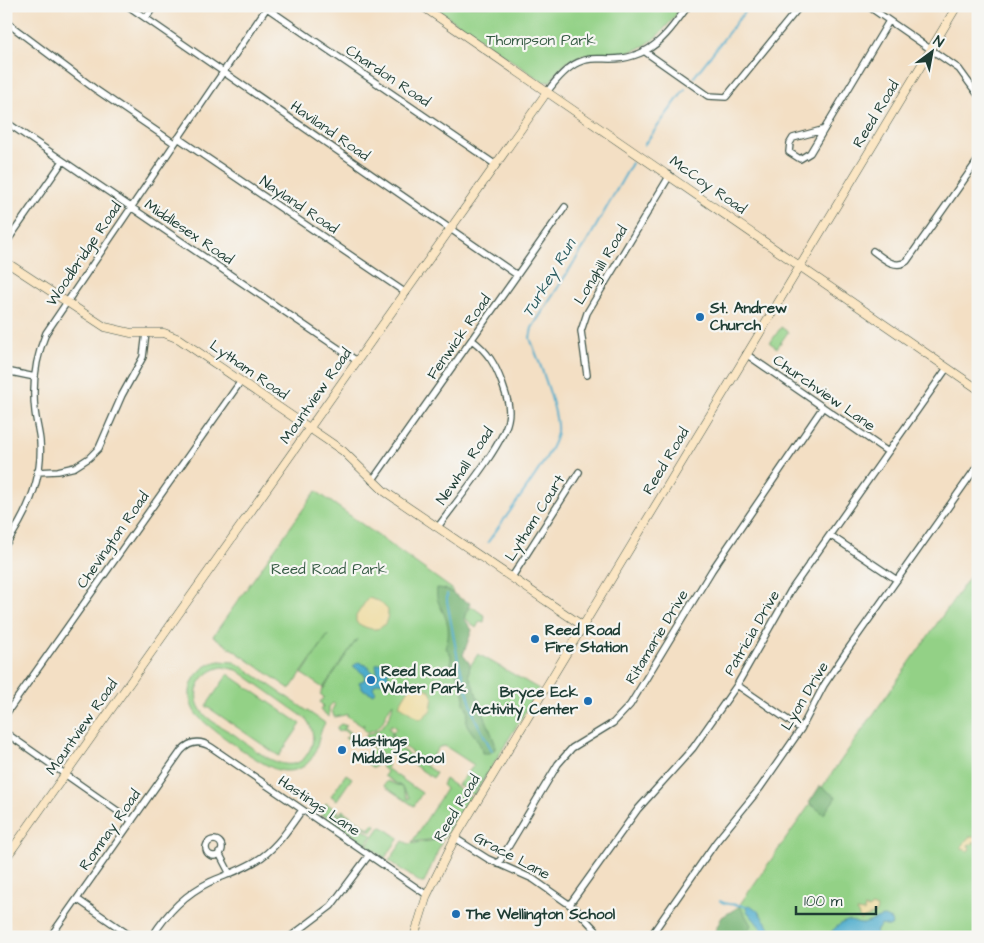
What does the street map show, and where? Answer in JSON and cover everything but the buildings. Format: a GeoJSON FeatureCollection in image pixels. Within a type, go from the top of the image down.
{"type":"FeatureCollection","features":[{"type":"Feature","properties":{"kind":"main road","name":"McCoy Road"},"geometry":{"type":"LineString","coordinates":[[422,6],[670,175],[978,389]]}},
{"type":"Feature","properties":{"kind":"main road","name":"Reed Road"},"geometry":{"type":"LineString","coordinates":[[414,937],[427,895],[454,838],[957,6]]}},
{"type":"Feature","properties":{"kind":"main road","name":"Mountview Road"},"geometry":{"type":"LineString","coordinates":[[6,858],[10,847],[66,774],[547,92]]}},
{"type":"Feature","properties":{"kind":"main road","name":"Lytham Road"},"geometry":{"type":"LineString","coordinates":[[6,262],[106,327],[122,332],[172,334],[348,455],[372,481],[583,626]]}},
{"type":"Feature","properties":{"kind":"street","name":"Haviland Road"},"geometry":{"type":"LineString","coordinates":[[128,6],[517,275]]}},
{"type":"Feature","properties":{"kind":"street"},"geometry":{"type":"LineString","coordinates":[[146,18],[154,6]]}},
{"type":"Feature","properties":{"kind":"street","name":"Mountview Road"},"geometry":{"type":"LineString","coordinates":[[547,92],[563,72],[580,61],[589,58],[624,57],[644,51],[663,37],[688,6]]}},
{"type":"Feature","properties":{"kind":"street"},"geometry":{"type":"LineString","coordinates":[[644,51],[708,96],[726,97],[800,6]]}},
{"type":"Feature","properties":{"kind":"street"},"geometry":{"type":"LineString","coordinates":[[868,6],[959,69],[978,95]]}},
{"type":"Feature","properties":{"kind":"street","name":"Woodbridge Road"},"geometry":{"type":"LineString","coordinates":[[6,544],[28,510],[37,472],[40,443],[35,413],[35,377],[46,333],[267,7]]}},
{"type":"Feature","properties":{"kind":"street","name":"Chardon Road"},"geometry":{"type":"LineString","coordinates":[[267,7],[496,165]]}},
{"type":"Feature","properties":{"kind":"street"},"geometry":{"type":"LineString","coordinates":[[822,130],[793,138],[790,143],[789,152],[796,158],[807,156],[890,21]]}},
{"type":"Feature","properties":{"kind":"street","name":"Nayland Road"},"geometry":{"type":"LineString","coordinates":[[6,22],[95,89],[406,293]]}},
{"type":"Feature","properties":{"kind":"street","name":"Middlesex Road"},"geometry":{"type":"LineString","coordinates":[[6,122],[357,361]]}},
{"type":"Feature","properties":{"kind":"street"},"geometry":{"type":"LineString","coordinates":[[873,251],[894,264],[901,265],[907,262],[978,160]]}},
{"type":"Feature","properties":{"kind":"street"},"geometry":{"type":"LineString","coordinates":[[6,243],[63,161]]}},
{"type":"Feature","properties":{"kind":"street","name":"Longhill Road"},"geometry":{"type":"LineString","coordinates":[[587,375],[581,331],[586,313],[670,175]]}},
{"type":"Feature","properties":{"kind":"street","name":"Fenwick Road"},"geometry":{"type":"LineString","coordinates":[[372,481],[565,207]]}},
{"type":"Feature","properties":{"kind":"street"},"geometry":{"type":"LineString","coordinates":[[37,472],[58,471],[75,467],[89,458],[99,448],[122,395],[143,357],[146,333]]}},
{"type":"Feature","properties":{"kind":"street","name":"Newhall Road"},"geometry":{"type":"LineString","coordinates":[[438,527],[500,440],[508,421],[507,400],[496,366],[488,354],[472,340]]}},
{"type":"Feature","properties":{"kind":"street","name":"Churchview Lane"},"geometry":{"type":"LineString","coordinates":[[746,354],[888,452]]}},
{"type":"Feature","properties":{"kind":"street","name":"Patricia Drive"},"geometry":{"type":"LineString","coordinates":[[570,904],[638,809],[685,759],[737,685],[782,604],[947,368]]}},
{"type":"Feature","properties":{"kind":"street"},"geometry":{"type":"LineString","coordinates":[[6,371],[35,377]]}},
{"type":"Feature","properties":{"kind":"street","name":"Chevington Road"},"geometry":{"type":"LineString","coordinates":[[6,714],[241,381]]}},
{"type":"Feature","properties":{"kind":"street","name":"Ritamarie Drive"},"geometry":{"type":"LineString","coordinates":[[498,864],[558,764],[572,748],[613,723],[630,705],[712,570],[823,407]]}},
{"type":"Feature","properties":{"kind":"street","name":"Lyon Drive"},"geometry":{"type":"LineString","coordinates":[[650,937],[716,842],[760,788],[801,729],[824,686],[978,465]]}},
{"type":"Feature","properties":{"kind":"street","name":"Lytham Court"},"geometry":{"type":"LineString","coordinates":[[512,577],[579,472]]}},
{"type":"Feature","properties":{"kind":"street"},"geometry":{"type":"LineString","coordinates":[[830,535],[897,580]]}},
{"type":"Feature","properties":{"kind":"street"},"geometry":{"type":"LineString","coordinates":[[737,685],[801,729]]}},
{"type":"Feature","properties":{"kind":"street"},"geometry":{"type":"LineString","coordinates":[[6,733],[132,821]]}},
{"type":"Feature","properties":{"kind":"street","name":"Hastings Lane"},"geometry":{"type":"LineString","coordinates":[[194,742],[208,745],[427,895]]}},
{"type":"Feature","properties":{"kind":"street","name":"Romnay Road"},"geometry":{"type":"LineString","coordinates":[[50,937],[181,752],[194,742]]}},
{"type":"Feature","properties":{"kind":"street"},"geometry":{"type":"LineString","coordinates":[[152,937],[166,917],[192,892],[244,868],[270,851],[284,837],[302,810]]}},
{"type":"Feature","properties":{"kind":"street","name":"Grace Lane"},"geometry":{"type":"LineString","coordinates":[[454,838],[498,864],[533,879],[570,904],[602,937]]}},
{"type":"Feature","properties":{"kind":"street"},"geometry":{"type":"LineString","coordinates":[[219,854],[230,874]]}},
{"type":"Feature","properties":{"kind":"street"},"geometry":{"type":"LineString","coordinates":[[290,937],[297,935],[334,903],[369,855]]}},
{"type":"Feature","properties":{"kind":"street"},"geometry":{"type":"LineString","coordinates":[[77,899],[132,937]]}},
{"type":"Feature","properties":{"kind":"green space","name":"Thompson Park"},"geometry":{"type":"Polygon","coordinates":[[[432,6],[683,6],[652,41],[638,49],[613,54],[581,56],[571,60],[561,68],[551,81],[543,82],[432,6]]]}},
{"type":"Feature","properties":{"kind":"green space"},"geometry":{"type":"Polygon","coordinates":[[[781,327],[788,332],[777,348],[770,343],[781,327]]]}},
{"type":"Feature","properties":{"kind":"green space","name":"Reed Road Park"},"geometry":{"type":"Polygon","coordinates":[[[316,491],[452,589],[460,647],[467,671],[478,654],[539,689],[473,798],[489,770],[473,795],[458,785],[474,765],[445,746],[439,747],[427,764],[398,742],[392,740],[393,732],[396,729],[395,726],[391,725],[389,728],[392,732],[390,740],[366,742],[366,735],[377,730],[388,719],[393,703],[380,725],[366,732],[363,727],[364,724],[362,726],[347,716],[347,713],[334,717],[332,710],[335,704],[333,703],[329,707],[329,717],[320,710],[323,706],[320,702],[324,697],[320,694],[357,639],[323,688],[302,674],[328,635],[290,689],[213,636],[316,491]]]}},
{"type":"Feature","properties":{"kind":"green space"},"geometry":{"type":"Polygon","coordinates":[[[978,565],[978,937],[717,937],[978,565]]]}},
{"type":"Feature","properties":{"kind":"green space"},"geometry":{"type":"Polygon","coordinates":[[[437,588],[442,588],[470,603],[464,618],[472,630],[463,655],[470,664],[469,675],[495,743],[495,749],[490,753],[482,753],[478,741],[466,723],[468,711],[464,703],[464,692],[451,664],[451,655],[446,648],[448,626],[438,601],[437,588]]]}},
{"type":"Feature","properties":{"kind":"green space"},"geometry":{"type":"Polygon","coordinates":[[[471,606],[485,616],[484,622],[480,621],[476,628],[464,617],[471,606]]]}},
{"type":"Feature","properties":{"kind":"green space"},"geometry":{"type":"Polygon","coordinates":[[[219,661],[234,662],[325,723],[313,757],[309,762],[301,768],[292,771],[278,770],[260,762],[235,745],[196,714],[192,706],[190,689],[197,674],[219,661]],[[223,667],[216,669],[209,672],[200,682],[197,696],[198,703],[204,714],[274,761],[295,764],[304,758],[311,747],[313,739],[311,728],[305,718],[237,670],[223,667]]]}},
{"type":"Feature","properties":{"kind":"green space"},"geometry":{"type":"Polygon","coordinates":[[[228,674],[301,724],[279,756],[206,706],[228,674]]]}},
{"type":"Feature","properties":{"kind":"green space"},"geometry":{"type":"Polygon","coordinates":[[[341,724],[347,726],[344,728],[352,734],[357,734],[357,739],[350,741],[345,738],[350,735],[343,730],[338,732],[337,727],[341,724]]]}},
{"type":"Feature","properties":{"kind":"green space"},"geometry":{"type":"Polygon","coordinates":[[[380,742],[393,744],[386,756],[371,746],[380,742]]]}},
{"type":"Feature","properties":{"kind":"green space"},"geometry":{"type":"Polygon","coordinates":[[[395,747],[398,747],[436,773],[433,778],[396,753],[394,756],[390,754],[395,747]]]}},
{"type":"Feature","properties":{"kind":"green space"},"geometry":{"type":"Polygon","coordinates":[[[373,750],[382,756],[375,767],[365,762],[373,750]]]}},
{"type":"Feature","properties":{"kind":"green space"},"geometry":{"type":"Polygon","coordinates":[[[385,763],[388,765],[386,768],[422,793],[414,806],[384,786],[387,781],[402,787],[384,776],[387,772],[381,767],[385,763]]]}},
{"type":"Feature","properties":{"kind":"green space"},"geometry":{"type":"Polygon","coordinates":[[[346,774],[352,778],[337,800],[331,796],[346,774]]]}},
{"type":"Feature","properties":{"kind":"green space"},"geometry":{"type":"Polygon","coordinates":[[[445,779],[471,797],[444,838],[412,842],[446,789],[442,785],[445,779]]]}},
{"type":"Feature","properties":{"kind":"green space"},"geometry":{"type":"Polygon","coordinates":[[[820,786],[836,797],[824,814],[809,803],[820,786]]]}},
{"type":"Feature","properties":{"kind":"green space"},"geometry":{"type":"Polygon","coordinates":[[[326,803],[339,812],[332,821],[315,810],[318,807],[322,810],[326,803]]]}},
{"type":"Feature","properties":{"kind":"green space"},"geometry":{"type":"Polygon","coordinates":[[[342,810],[370,829],[374,823],[376,825],[372,832],[341,812],[342,810]]]}},
{"type":"Feature","properties":{"kind":"green space"},"geometry":{"type":"Polygon","coordinates":[[[340,813],[372,835],[366,844],[334,822],[340,813]]]}},
{"type":"Feature","properties":{"kind":"green space"},"geometry":{"type":"Polygon","coordinates":[[[380,827],[383,827],[399,838],[385,858],[367,845],[380,827]]]}},
{"type":"Feature","properties":{"kind":"green space"},"geometry":{"type":"Polygon","coordinates":[[[443,839],[424,883],[421,883],[389,861],[403,841],[409,844],[443,839]]]}},
{"type":"Feature","properties":{"kind":"green space"},"geometry":{"type":"Polygon","coordinates":[[[740,906],[751,925],[745,937],[712,937],[722,917],[740,906]]]}},
{"type":"Feature","properties":{"kind":"sand"},"geometry":{"type":"Polygon","coordinates":[[[368,598],[379,601],[388,610],[385,623],[377,629],[367,628],[356,622],[356,616],[368,598]]]}},
{"type":"Feature","properties":{"kind":"sand"},"geometry":{"type":"Polygon","coordinates":[[[414,684],[429,690],[433,697],[431,710],[420,720],[399,705],[411,685],[414,684]]]}},
{"type":"Feature","properties":{"kind":"sand"},"geometry":{"type":"Polygon","coordinates":[[[969,837],[978,837],[978,845],[974,841],[973,844],[968,845],[970,849],[967,851],[962,848],[962,845],[969,837]]]}},
{"type":"Feature","properties":{"kind":"sand"},"geometry":{"type":"Polygon","coordinates":[[[872,906],[877,908],[876,913],[860,920],[857,911],[864,912],[865,907],[868,909],[872,906]]]}},
{"type":"Feature","properties":{"kind":"water"},"geometry":{"type":"Polygon","coordinates":[[[390,661],[391,671],[387,672],[390,680],[375,684],[373,688],[376,691],[373,694],[362,689],[359,682],[364,680],[365,675],[353,666],[359,662],[367,666],[378,678],[376,664],[390,661]]]}},
{"type":"Feature","properties":{"kind":"water"},"geometry":{"type":"Polygon","coordinates":[[[750,905],[757,910],[777,937],[768,937],[747,911],[746,907],[750,905]]]}},
{"type":"Feature","properties":{"kind":"water"},"geometry":{"type":"Polygon","coordinates":[[[884,917],[891,920],[892,925],[890,927],[881,925],[876,931],[877,934],[887,937],[826,937],[846,921],[864,924],[884,917]]]}},
{"type":"Feature","properties":{"kind":"waterway","name":"Turkey Run"},"geometry":{"type":"LineString","coordinates":[[694,77],[749,6]]}},
{"type":"Feature","properties":{"kind":"waterway","name":"Turkey Run"},"geometry":{"type":"LineString","coordinates":[[644,145],[685,89]]}},
{"type":"Feature","properties":{"kind":"waterway","name":"Turkey Run"},"geometry":{"type":"LineString","coordinates":[[488,542],[538,471],[554,442],[557,432],[555,411],[543,371],[530,338],[532,328],[587,242],[632,163]]}},
{"type":"Feature","properties":{"kind":"waterway","name":"Turkey Run"},"geometry":{"type":"LineString","coordinates":[[447,594],[458,660],[475,718],[492,751]]}},
{"type":"Feature","properties":{"kind":"waterway","name":"Turkey Run"},"geometry":{"type":"LineString","coordinates":[[720,901],[746,907]]}},
{"type":"Feature","properties":{"kind":"place","name":"St. Andrew Church"},"geometry":{"type":"Point","coordinates":[700,317]}},
{"type":"Feature","properties":{"kind":"place","name":"Reed Road Fire Station"},"geometry":{"type":"Point","coordinates":[535,639]}},
{"type":"Feature","properties":{"kind":"place","name":"Reed Road Water Park"},"geometry":{"type":"Point","coordinates":[371,680]}},
{"type":"Feature","properties":{"kind":"place","name":"Bryce Eck Activity Center"},"geometry":{"type":"Point","coordinates":[588,701]}},
{"type":"Feature","properties":{"kind":"place","name":"Hastings Middle School"},"geometry":{"type":"Point","coordinates":[342,750]}},
{"type":"Feature","properties":{"kind":"place","name":"The Wellington School"},"geometry":{"type":"Point","coordinates":[456,914]}}]}
